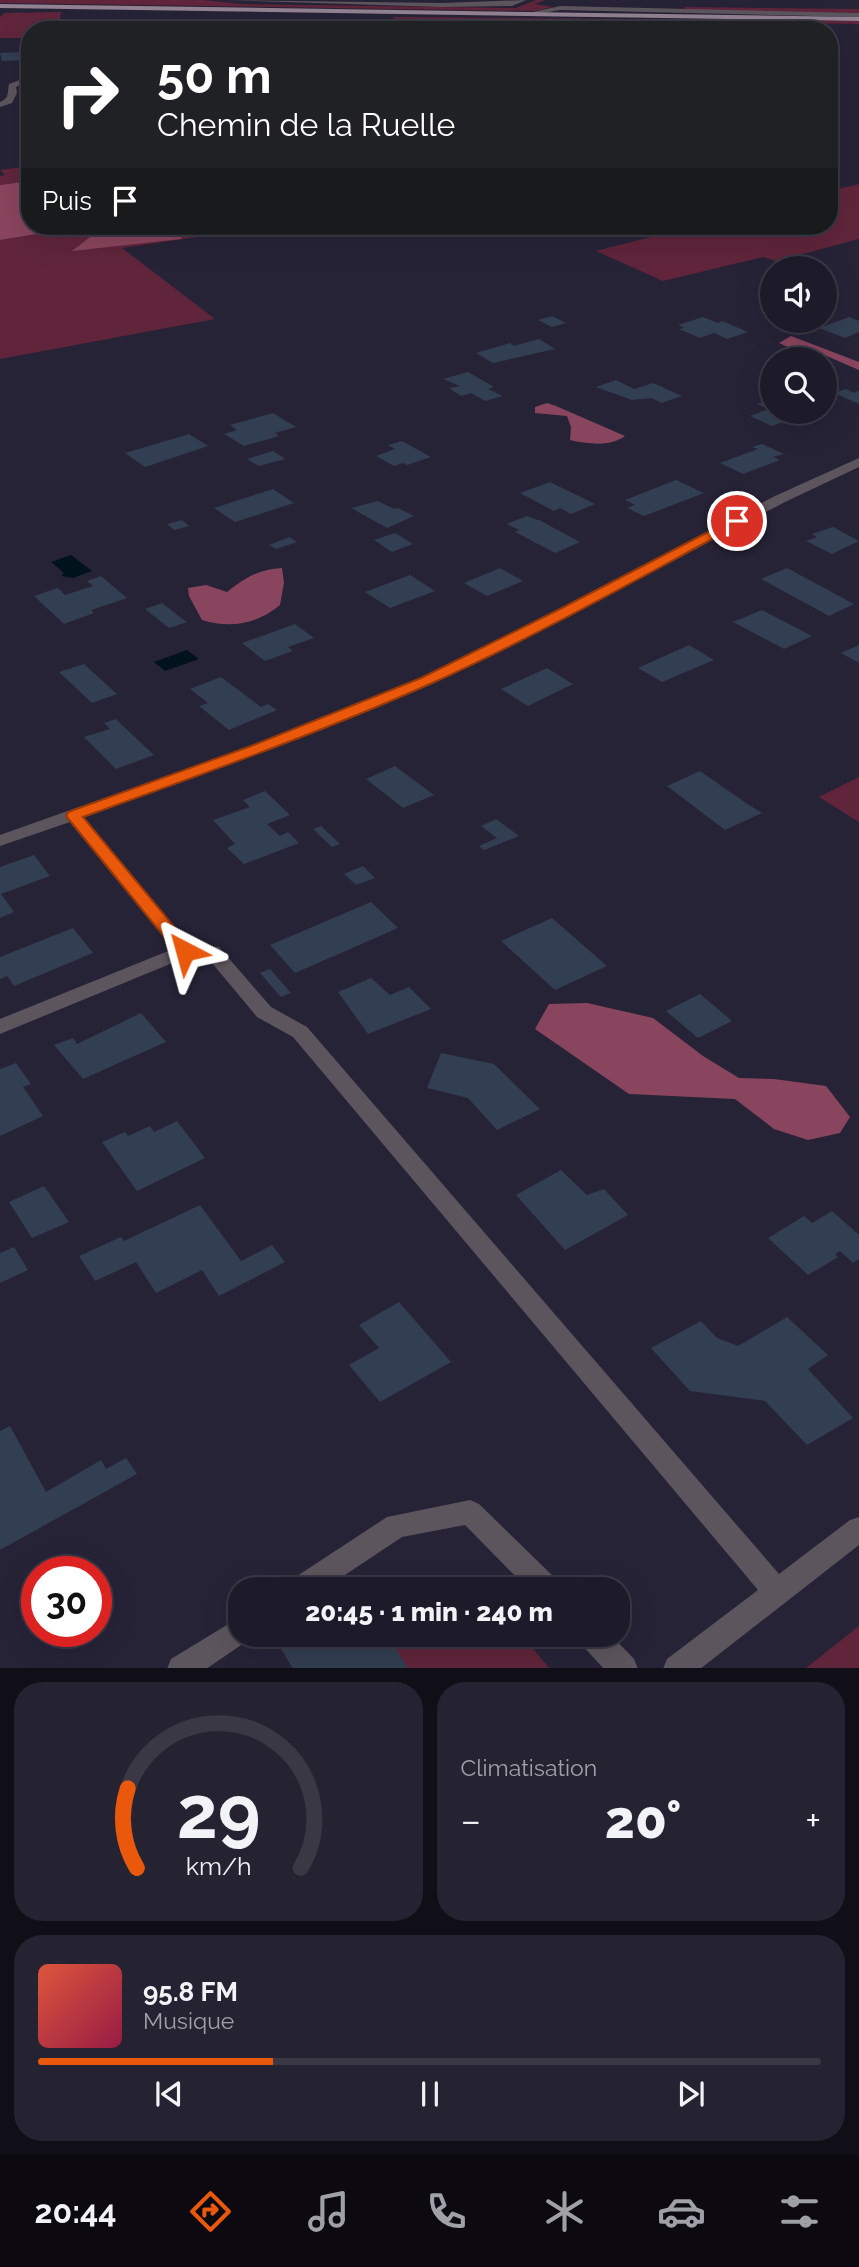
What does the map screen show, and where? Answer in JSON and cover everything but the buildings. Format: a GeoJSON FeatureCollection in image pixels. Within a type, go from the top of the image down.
{"type":"FeatureCollection","features":[{"type":"Feature","properties":{"kind":"main road"},"geometry":{"type":"LineString","coordinates":[[0,6],[859,17]]}},
{"type":"Feature","properties":{"kind":"street"},"geometry":{"type":"LineString","coordinates":[[230,0],[442,5],[512,4],[523,0]]}},
{"type":"Feature","properties":{"kind":"street"},"geometry":{"type":"LineString","coordinates":[[527,14],[560,8],[580,0]]}},
{"type":"Feature","properties":{"kind":"street"},"geometry":{"type":"LineString","coordinates":[[571,14],[586,9],[594,1]]}},
{"type":"Feature","properties":{"kind":"street"},"geometry":{"type":"LineString","coordinates":[[696,4],[859,8]]}},
{"type":"Feature","properties":{"kind":"street"},"geometry":{"type":"LineString","coordinates":[[560,8],[859,17]]}},
{"type":"Feature","properties":{"kind":"street"},"geometry":{"type":"LineString","coordinates":[[0,105],[9,102],[13,93],[12,86],[21,82]]}},
{"type":"Feature","properties":{"kind":"street"},"geometry":{"type":"LineString","coordinates":[[0,841],[257,749],[426,681],[567,611],[780,499],[859,462]]}},
{"type":"Feature","properties":{"kind":"street"},"geometry":{"type":"LineString","coordinates":[[74,816],[185,951]]}},
{"type":"Feature","properties":{"kind":"street"},"geometry":{"type":"LineString","coordinates":[[0,1027],[185,951],[212,951],[264,1012],[300,1031],[777,1592]]}},
{"type":"Feature","properties":{"kind":"street"},"geometry":{"type":"LineString","coordinates":[[319,1577],[396,1526],[470,1512],[535,1577]]}},
{"type":"Feature","properties":{"kind":"street"},"geometry":{"type":"LineString","coordinates":[[677,1668],[859,1530]]}},
{"type":"Feature","properties":{"kind":"street"},"geometry":{"type":"LineString","coordinates":[[181,1668],[228,1638]]}},
{"type":"Feature","properties":{"kind":"street"},"geometry":{"type":"LineString","coordinates":[[604,1647],[624,1668]]}},
{"type":"Feature","properties":{"kind":"shaded area"},"geometry":{"type":"Polygon","coordinates":[[[0,0],[203,0],[242,4],[516,8],[536,0],[545,0],[535,4],[553,7],[535,11],[0,3],[0,0]]]}},
{"type":"Feature","properties":{"kind":"shaded area"},"geometry":{"type":"Polygon","coordinates":[[[685,7],[859,9],[859,13],[685,10],[685,7]]]}},
{"type":"Feature","properties":{"kind":"shaded area"},"geometry":{"type":"Polygon","coordinates":[[[61,12],[60,21],[21,21],[21,38],[0,38],[0,17],[5,13],[61,12]]]}},
{"type":"Feature","properties":{"kind":"shaded area"},"geometry":{"type":"Polygon","coordinates":[[[394,17],[859,21],[859,24],[838,24],[838,21],[542,19],[393,21],[394,17]]]}},
{"type":"Feature","properties":{"kind":"shaded area"},"geometry":{"type":"Polygon","coordinates":[[[21,167],[21,182],[0,185],[0,176],[5,175],[0,170],[21,167]]]}},
{"type":"Feature","properties":{"kind":"shaded area"},"geometry":{"type":"Polygon","coordinates":[[[21,182],[21,235],[31,235],[0,240],[0,185],[21,182]]]}},
{"type":"Feature","properties":{"kind":"shaded area"},"geometry":{"type":"Polygon","coordinates":[[[859,184],[859,239],[795,256],[760,256],[663,281],[596,251],[659,235],[838,235],[838,189],[859,184]]]}},
{"type":"Feature","properties":{"kind":"shaded area"},"geometry":{"type":"Polygon","coordinates":[[[31,235],[211,235],[122,248],[215,319],[0,359],[0,240],[31,235]]]}},
{"type":"Feature","properties":{"kind":"shaded area"},"geometry":{"type":"Polygon","coordinates":[[[182,235],[181,239],[72,251],[90,237],[182,235]]]}},
{"type":"Feature","properties":{"kind":"shaded area"},"geometry":{"type":"Polygon","coordinates":[[[791,336],[820,347],[788,347],[779,343],[791,336]]]}},
{"type":"Feature","properties":{"kind":"shaded area"},"geometry":{"type":"Polygon","coordinates":[[[837,354],[859,362],[859,370],[837,361],[837,354]]]}},
{"type":"Feature","properties":{"kind":"shaded area"},"geometry":{"type":"Polygon","coordinates":[[[547,403],[625,436],[605,443],[570,440],[571,427],[567,416],[535,413],[535,407],[547,403]]]}},
{"type":"Feature","properties":{"kind":"shaded area"},"geometry":{"type":"Polygon","coordinates":[[[282,568],[284,583],[280,605],[253,620],[223,624],[202,620],[189,596],[188,588],[206,585],[227,592],[253,575],[282,568]]]}},
{"type":"Feature","properties":{"kind":"shaded area"},"geometry":{"type":"Polygon","coordinates":[[[859,777],[859,822],[819,797],[859,777]]]}},
{"type":"Feature","properties":{"kind":"shaded area"},"geometry":{"type":"Polygon","coordinates":[[[587,1003],[653,1018],[703,1056],[739,1078],[774,1079],[826,1086],[850,1117],[840,1133],[808,1140],[774,1129],[735,1099],[629,1094],[535,1029],[549,1004],[587,1003]]]}},
{"type":"Feature","properties":{"kind":"shaded area"},"geometry":{"type":"Polygon","coordinates":[[[859,1626],[859,1668],[806,1668],[859,1626]]]}},
{"type":"Feature","properties":{"kind":"shaded area"},"geometry":{"type":"Polygon","coordinates":[[[396,1647],[532,1647],[549,1668],[365,1668],[396,1647]]]}},
{"type":"Feature","properties":{"kind":"water"},"geometry":{"type":"Polygon","coordinates":[[[71,555],[92,571],[73,578],[61,576],[64,573],[51,562],[71,555]]]}},
{"type":"Feature","properties":{"kind":"water"},"geometry":{"type":"Polygon","coordinates":[[[187,650],[199,659],[165,671],[154,662],[187,650]]]}},
{"type":"Feature","properties":{"kind":"route"},"geometry":{"type":"LineString","coordinates":[[185,951],[74,816],[257,749],[426,681],[567,611],[737,521]]}}]}
